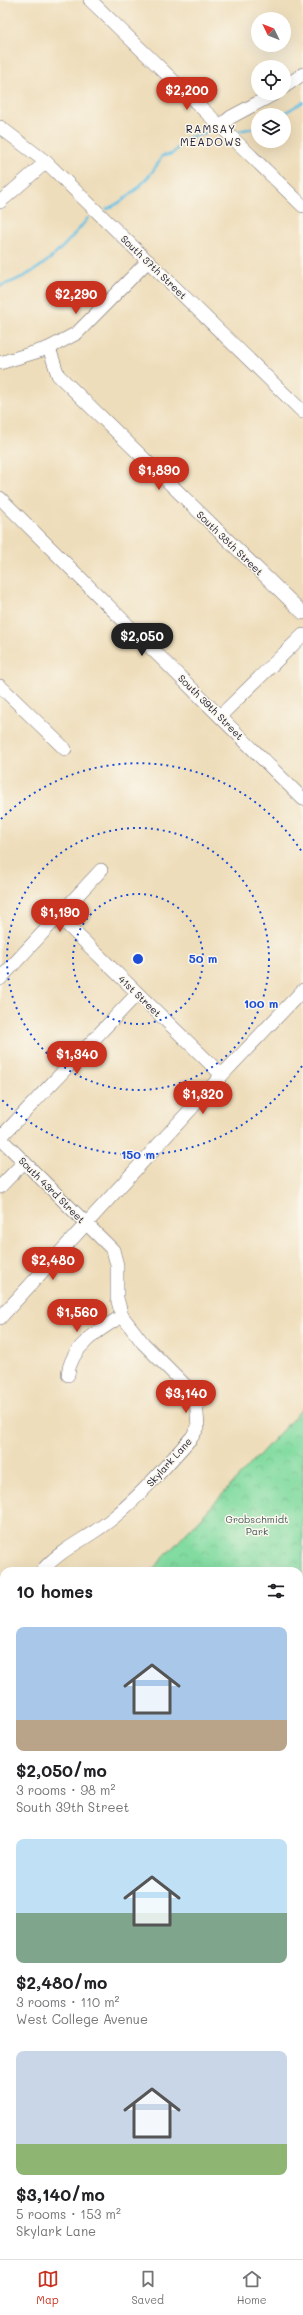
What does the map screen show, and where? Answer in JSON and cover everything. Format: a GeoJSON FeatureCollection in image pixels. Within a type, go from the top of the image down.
{"type":"FeatureCollection","features":[{"type":"Feature","properties":{"kind":"street"},"geometry":{"type":"LineString","coordinates":[[90,0],[303,206]]}},
{"type":"Feature","properties":{"kind":"street"},"geometry":{"type":"LineString","coordinates":[[291,82],[303,74]]}},
{"type":"Feature","properties":{"kind":"street"},"geometry":{"type":"LineString","coordinates":[[220,126],[231,118],[263,100]]}},
{"type":"Feature","properties":{"kind":"street","name":"South 37th Street"},"geometry":{"type":"LineString","coordinates":[[0,127],[46,162],[303,412]]}},
{"type":"Feature","properties":{"kind":"street"},"geometry":{"type":"LineString","coordinates":[[0,202],[46,162]]}},
{"type":"Feature","properties":{"kind":"street"},"geometry":{"type":"LineString","coordinates":[[0,364],[49,348],[77,332],[148,261]]}},
{"type":"Feature","properties":{"kind":"street","name":"South 38th Street"},"geometry":{"type":"LineString","coordinates":[[49,348],[58,375],[303,613]]}},
{"type":"Feature","properties":{"kind":"street","name":"South 39th Street"},"geometry":{"type":"LineString","coordinates":[[0,498],[303,798]]}},
{"type":"Feature","properties":{"kind":"street"},"geometry":{"type":"LineString","coordinates":[[220,716],[303,635]]}},
{"type":"Feature","properties":{"kind":"street"},"geometry":{"type":"LineString","coordinates":[[0,686],[65,749]]}},
{"type":"Feature","properties":{"kind":"street"},"geometry":{"type":"LineString","coordinates":[[0,979],[101,870]]}},
{"type":"Feature","properties":{"kind":"street","name":"41st Street"},"geometry":{"type":"LineString","coordinates":[[58,916],[222,1075]]}},
{"type":"Feature","properties":{"kind":"street"},"geometry":{"type":"LineString","coordinates":[[0,1318],[87,1226],[222,1075],[303,990]]}},
{"type":"Feature","properties":{"kind":"street"},"geometry":{"type":"LineString","coordinates":[[0,1138],[137,994]]}},
{"type":"Feature","properties":{"kind":"street","name":"South 43rd Street"},"geometry":{"type":"LineString","coordinates":[[0,1138],[87,1226]]}},
{"type":"Feature","properties":{"kind":"street"},"geometry":{"type":"LineString","coordinates":[[0,1187],[24,1162]]}},
{"type":"Feature","properties":{"kind":"street","name":"Skylark Lane"},"geometry":{"type":"LineString","coordinates":[[46,1567],[60,1555],[112,1520],[132,1502],[192,1437],[198,1427],[196,1400],[189,1389],[143,1344],[122,1316],[117,1298],[117,1265],[113,1250],[87,1226]]}},
{"type":"Feature","properties":{"kind":"street"},"geometry":{"type":"LineString","coordinates":[[68,1375],[69,1366],[75,1354],[84,1343],[94,1334],[122,1316]]}},
{"type":"Feature","properties":{"kind":"green space","name":"Grobschmidt Park"},"geometry":{"type":"Polygon","coordinates":[[[303,1408],[303,1567],[155,1567],[303,1408]]]}},
{"type":"Feature","properties":{"kind":"waterway"},"geometry":{"type":"LineString","coordinates":[[291,109],[303,102]]}},
{"type":"Feature","properties":{"kind":"waterway"},"geometry":{"type":"LineString","coordinates":[[239,131],[251,128]]}},
{"type":"Feature","properties":{"kind":"waterway"},"geometry":{"type":"LineString","coordinates":[[107,209],[123,200],[139,187],[158,164],[162,156],[172,154],[187,138],[205,133]]}},
{"type":"Feature","properties":{"kind":"waterway"},"geometry":{"type":"LineString","coordinates":[[0,286],[14,281],[39,268],[69,240],[88,218]]}},
{"type":"Feature","properties":{"kind":"district","name":"RAMSAY MEADOWS"},"geometry":{"type":"Point","coordinates":[211,134]}}]}
